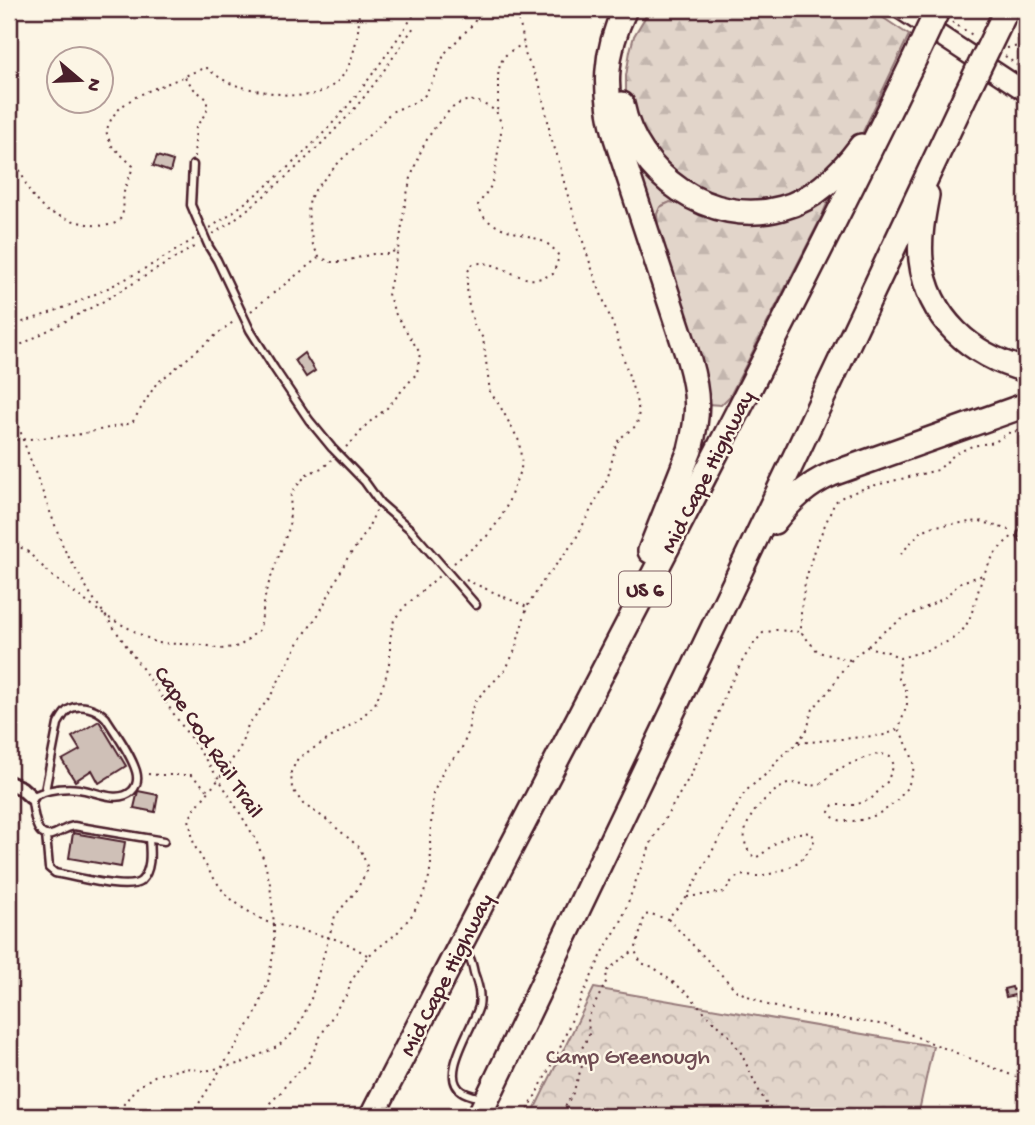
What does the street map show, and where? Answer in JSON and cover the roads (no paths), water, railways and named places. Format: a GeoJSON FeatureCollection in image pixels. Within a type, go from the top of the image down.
{"type":"FeatureCollection","features":[{"type":"Feature","properties":{"kind":"highway"},"geometry":{"type":"LineString","coordinates":[[582,711],[690,450],[698,405],[689,360],[616,138],[609,108],[607,80],[610,48],[625,9]]}},
{"type":"Feature","properties":{"kind":"highway"},"geometry":{"type":"LineString","coordinates":[[641,9],[631,28],[621,66],[620,89],[624,112],[635,139],[650,164],[672,185],[697,201],[739,211],[768,211],[795,203],[819,190],[841,171],[891,108]]}},
{"type":"Feature","properties":{"kind":"highway","name":"Mid Cape Highway"},"geometry":{"type":"LineString","coordinates":[[372,1116],[810,270],[937,9]]}},
{"type":"Feature","properties":{"kind":"highway"},"geometry":{"type":"LineString","coordinates":[[483,1108],[1007,9]]}},
{"type":"Feature","properties":{"kind":"highway"},"geometry":{"type":"LineString","coordinates":[[934,164],[920,238],[928,289],[949,324],[969,344],[993,359],[1026,370]]}},
{"type":"Feature","properties":{"kind":"highway"},"geometry":{"type":"LineString","coordinates":[[747,558],[791,501],[819,480],[1026,405]]}},
{"type":"Feature","properties":{"kind":"main road"},"geometry":{"type":"LineString","coordinates":[[900,9],[1026,92]]}},
{"type":"Feature","properties":{"kind":"street"},"geometry":{"type":"LineString","coordinates":[[9,783],[21,788],[31,797]]}},
{"type":"Feature","properties":{"kind":"lane"},"geometry":{"type":"LineString","coordinates":[[193,165],[191,205],[244,316],[274,368],[337,453],[365,482],[380,503],[411,530],[476,605]]}},
{"type":"Feature","properties":{"kind":"lane"},"geometry":{"type":"LineString","coordinates":[[45,791],[58,724],[70,708],[89,707],[106,718],[136,772],[138,782],[134,789],[123,796],[78,789],[45,791],[31,797],[40,832],[52,835],[75,826],[164,841]]}},
{"type":"Feature","properties":{"kind":"lane"},"geometry":{"type":"LineString","coordinates":[[46,835],[49,868],[55,873],[121,885],[135,885],[142,880],[150,858],[149,839]]}},
{"type":"Feature","properties":{"kind":"lane"},"geometry":{"type":"LineString","coordinates":[[458,946],[466,950],[470,957],[480,998],[454,1069],[454,1079],[461,1091],[483,1108]]}},
{"type":"Feature","properties":{"kind":"railway"},"geometry":{"type":"LineString","coordinates":[[995,9],[1026,24]]}},
{"type":"Feature","properties":{"kind":"park label","name":"Camp Greenough"},"geometry":{"type":"Point","coordinates":[628,1055]}}]}
